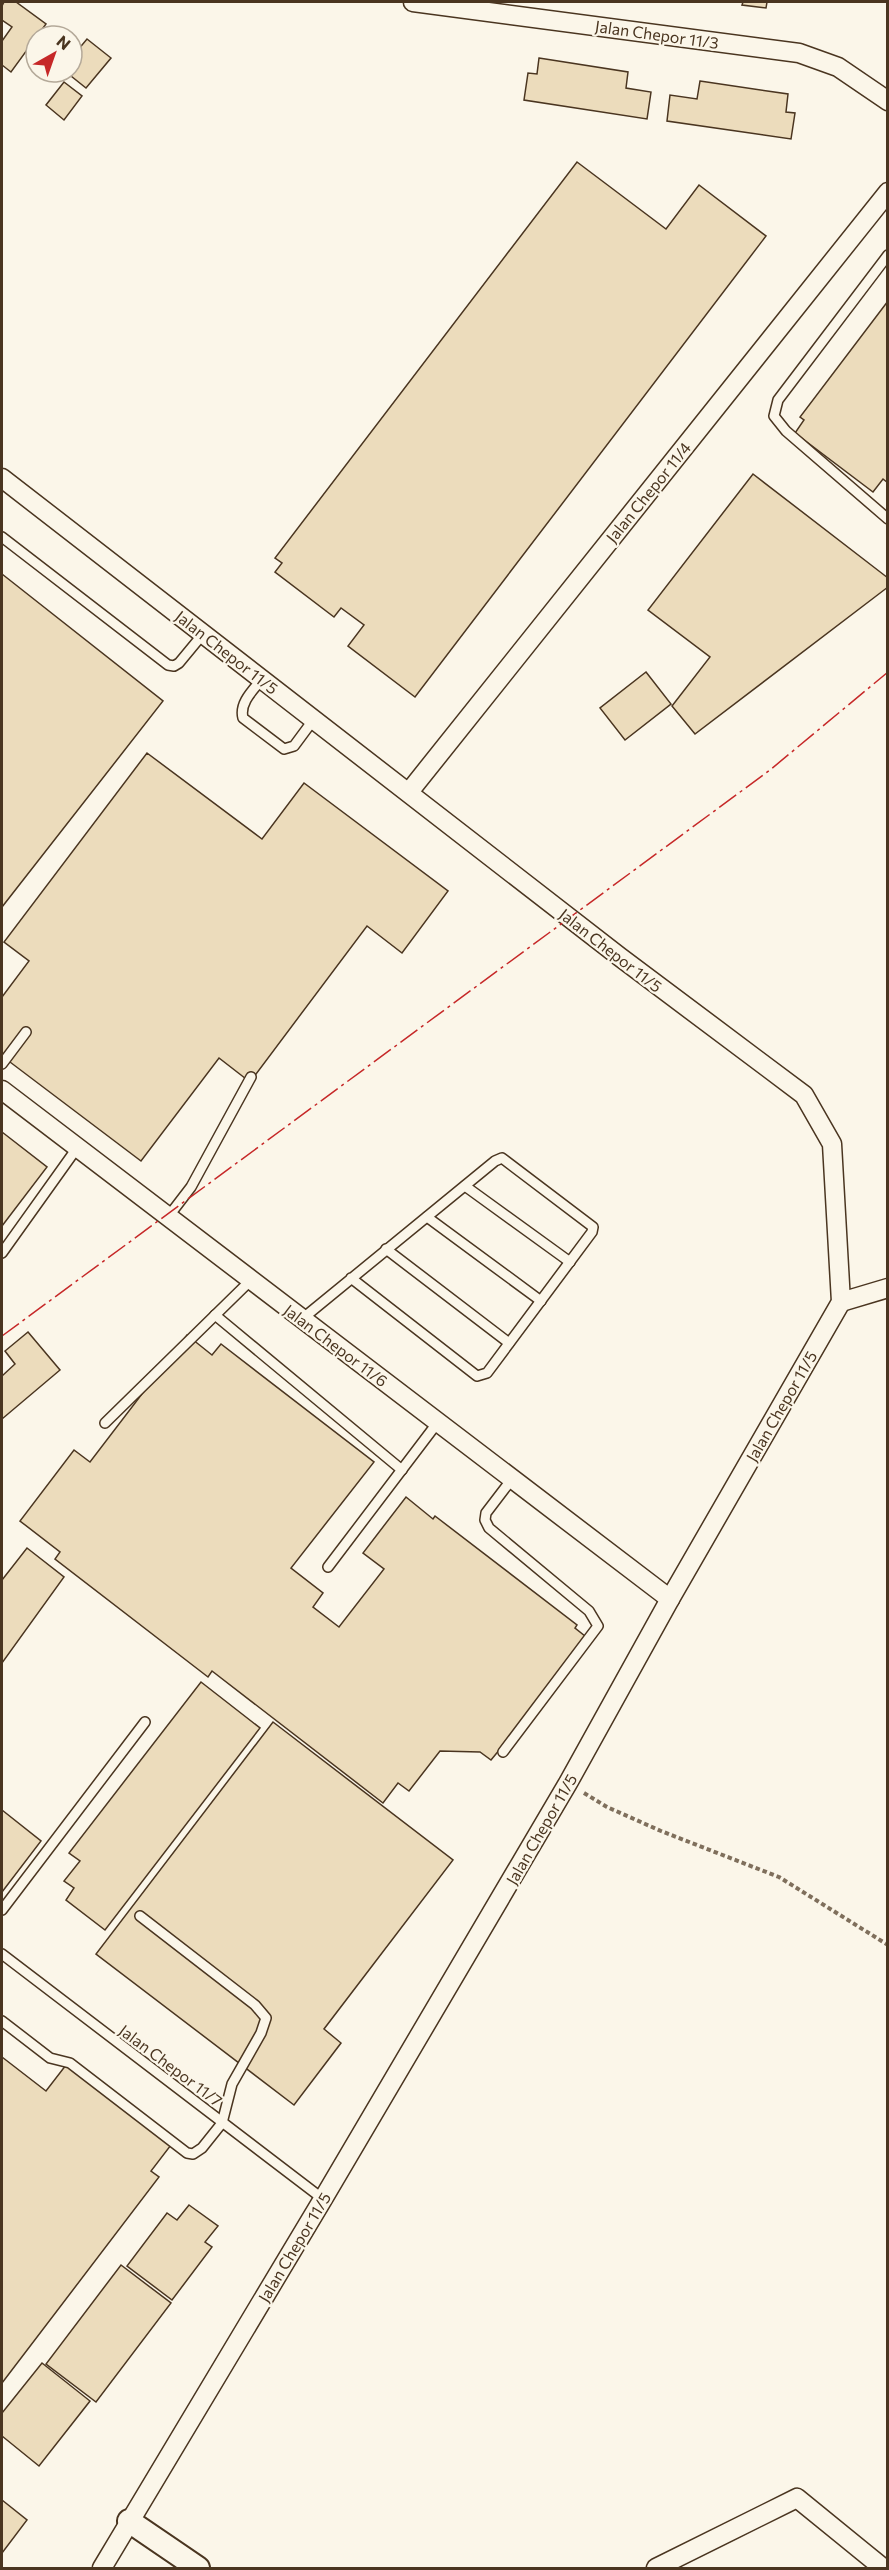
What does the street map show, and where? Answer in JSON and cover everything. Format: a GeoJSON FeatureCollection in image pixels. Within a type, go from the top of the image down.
{"type":"FeatureCollection","features":[{"type":"Feature","properties":{"kind":"street","name":"Jalan Chepor 11/3"},"geometry":{"type":"LineString","coordinates":[[413,2],[799,53],[838,67],[888,101]]}},
{"type":"Feature","properties":{"kind":"street","name":"Jalan Chepor 11/4"},"geometry":{"type":"LineString","coordinates":[[409,792],[888,192]]}},
{"type":"Feature","properties":{"kind":"street","name":"Jalan Chepor 11/5"},"geometry":{"type":"LineString","coordinates":[[2,478],[620,957],[804,1095],[832,1144],[841,1302],[670,1599],[568,1783],[102,2568]]}},
{"type":"Feature","properties":{"kind":"street","name":"Jalan Chepor 11/6"},"geometry":{"type":"LineString","coordinates":[[2,1090],[670,1599]]}},
{"type":"Feature","properties":{"kind":"street"},"geometry":{"type":"LineString","coordinates":[[841,1302],[886,1292]]}},
{"type":"Feature","properties":{"kind":"street"},"geometry":{"type":"LineString","coordinates":[[656,2568],[797,2498],[883,2568]]}},
{"type":"Feature","properties":{"kind":"street"},"geometry":{"type":"LineString","coordinates":[[129,2521],[198,2568]]}},
{"type":"Feature","properties":{"kind":"lane"},"geometry":{"type":"LineString","coordinates":[[888,255],[778,400],[774,416],[786,431],[888,519]]}},
{"type":"Feature","properties":{"kind":"lane"},"geometry":{"type":"LineString","coordinates":[[2,537],[168,665],[174,666],[179,663],[203,634]]}},
{"type":"Feature","properties":{"kind":"lane"},"geometry":{"type":"LineString","coordinates":[[262,679],[244,703],[243,718],[284,749],[294,746],[314,720]]}},
{"type":"Feature","properties":{"kind":"lane"},"geometry":{"type":"LineString","coordinates":[[2,1064],[26,1032]]}},
{"type":"Feature","properties":{"kind":"lane"},"geometry":{"type":"LineString","coordinates":[[168,1216],[191,1187],[251,1077]]}},
{"type":"Feature","properties":{"kind":"lane"},"geometry":{"type":"LineString","coordinates":[[2,1253],[77,1148]]}},
{"type":"Feature","properties":{"kind":"lane"},"geometry":{"type":"LineString","coordinates":[[302,1319],[351,1278],[386,1249],[495,1161],[502,1158],[593,1227],[592,1232],[487,1373],[477,1376],[351,1278]]}},
{"type":"Feature","properties":{"kind":"lane"},"geometry":{"type":"LineString","coordinates":[[465,1186],[570,1262]]}},
{"type":"Feature","properties":{"kind":"lane"},"geometry":{"type":"LineString","coordinates":[[427,1216],[541,1301]]}},
{"type":"Feature","properties":{"kind":"lane"},"geometry":{"type":"LineString","coordinates":[[386,1249],[509,1343]]}},
{"type":"Feature","properties":{"kind":"lane"},"geometry":{"type":"LineString","coordinates":[[105,1423],[251,1280]]}},
{"type":"Feature","properties":{"kind":"lane"},"geometry":{"type":"LineString","coordinates":[[215,1315],[402,1470]]}},
{"type":"Feature","properties":{"kind":"lane"},"geometry":{"type":"LineString","coordinates":[[328,1567],[438,1422]]}},
{"type":"Feature","properties":{"kind":"lane"},"geometry":{"type":"LineString","coordinates":[[503,1752],[598,1626],[589,1611],[489,1528],[485,1520],[486,1513],[512,1479]]}},
{"type":"Feature","properties":{"kind":"lane"},"geometry":{"type":"LineString","coordinates":[[2,1910],[144,1722]]}},
{"type":"Feature","properties":{"kind":"lane"},"geometry":{"type":"LineString","coordinates":[[2,2021],[50,2058],[70,2063],[187,2153],[193,2154],[202,2148],[222,2123],[232,2084],[261,2033],[266,2018],[255,2005],[140,1916]]}},
{"type":"Feature","properties":{"kind":"lane","name":"Jalan Chepor 11/7"},"geometry":{"type":"LineString","coordinates":[[2,1954],[323,2199]]}},
{"type":"Feature","properties":{"kind":"path"},"geometry":{"type":"LineString","coordinates":[[568,1783],[607,1807],[661,1831],[779,1877],[888,1945]]}},
{"type":"Feature","properties":{"kind":"building"},"geometry":{"type":"Polygon","coordinates":[[[4,2],[16,2],[46,24],[24,24],[24,54],[11,72],[2,65],[2,41],[12,27],[2,20],[4,2]]]}},
{"type":"Feature","properties":{"kind":"building"},"geometry":{"type":"Polygon","coordinates":[[[743,2],[767,2],[766,8],[742,5],[743,2]]]}},
{"type":"Feature","properties":{"kind":"building"},"geometry":{"type":"Polygon","coordinates":[[[87,39],[111,58],[86,88],[81,84],[84,84],[84,43],[87,39]]]}},
{"type":"Feature","properties":{"kind":"building"},"geometry":{"type":"Polygon","coordinates":[[[539,58],[628,72],[626,88],[651,92],[647,119],[524,100],[528,73],[537,74],[539,58]]]}},
{"type":"Feature","properties":{"kind":"building"},"geometry":{"type":"Polygon","coordinates":[[[700,81],[788,94],[786,112],[795,113],[791,139],[667,121],[670,95],[697,99],[700,81]]]}},
{"type":"Feature","properties":{"kind":"building"},"geometry":{"type":"Polygon","coordinates":[[[62,84],[67,84],[82,96],[64,120],[46,105],[62,84]]]}},
{"type":"Feature","properties":{"kind":"building"},"geometry":{"type":"Polygon","coordinates":[[[577,162],[666,229],[699,185],[766,236],[415,697],[348,646],[364,625],[341,608],[334,617],[275,572],[282,563],[275,558],[577,162]]]}},
{"type":"Feature","properties":{"kind":"building"},"geometry":{"type":"Polygon","coordinates":[[[888,301],[888,483],[883,479],[873,492],[795,433],[804,420],[800,417],[888,301]]]}},
{"type":"Feature","properties":{"kind":"building"},"geometry":{"type":"Polygon","coordinates":[[[753,474],[888,578],[888,587],[695,734],[672,706],[710,657],[648,610],[753,474]]]}},
{"type":"Feature","properties":{"kind":"building"},"geometry":{"type":"Polygon","coordinates":[[[2,574],[163,701],[2,907],[2,574]]]}},
{"type":"Feature","properties":{"kind":"building"},"geometry":{"type":"Polygon","coordinates":[[[646,672],[671,704],[625,740],[600,708],[646,672]]]}},
{"type":"Feature","properties":{"kind":"building"},"geometry":{"type":"Polygon","coordinates":[[[147,753],[262,839],[304,783],[448,891],[402,953],[367,926],[250,1082],[219,1058],[141,1161],[2,1056],[2,997],[29,961],[4,942],[147,753]]]}},
{"type":"Feature","properties":{"kind":"building"},"geometry":{"type":"Polygon","coordinates":[[[2,1132],[47,1167],[2,1226],[2,1132]]]}},
{"type":"Feature","properties":{"kind":"building"},"geometry":{"type":"Polygon","coordinates":[[[28,1332],[60,1370],[2,1419],[2,1376],[15,1364],[5,1351],[28,1332]]]}},
{"type":"Feature","properties":{"kind":"building"},"geometry":{"type":"Polygon","coordinates":[[[187,1335],[212,1355],[221,1344],[374,1462],[291,1568],[323,1593],[313,1607],[339,1627],[384,1569],[363,1553],[406,1497],[433,1519],[435,1516],[577,1625],[575,1628],[590,1640],[491,1760],[480,1752],[440,1751],[409,1791],[398,1783],[383,1803],[212,1671],[208,1677],[55,1559],[60,1552],[20,1521],[74,1450],[90,1462],[187,1335]]]}},
{"type":"Feature","properties":{"kind":"building"},"geometry":{"type":"Polygon","coordinates":[[[27,1548],[64,1577],[2,1663],[2,1580],[27,1548]]]}},
{"type":"Feature","properties":{"kind":"building"},"geometry":{"type":"Polygon","coordinates":[[[201,1682],[260,1728],[105,1930],[66,1900],[74,1888],[64,1881],[80,1861],[69,1853],[201,1682]]]}},
{"type":"Feature","properties":{"kind":"building"},"geometry":{"type":"Polygon","coordinates":[[[273,1722],[453,1860],[324,2029],[341,2043],[294,2105],[96,1954],[273,1722]]]}},
{"type":"Feature","properties":{"kind":"building"},"geometry":{"type":"Polygon","coordinates":[[[2,1810],[41,1841],[2,1892],[2,1810]]]}},
{"type":"Feature","properties":{"kind":"building"},"geometry":{"type":"Polygon","coordinates":[[[2,2057],[46,2091],[66,2065],[171,2145],[151,2171],[159,2177],[2,2383],[2,2057]]]}},
{"type":"Feature","properties":{"kind":"building"},"geometry":{"type":"Polygon","coordinates":[[[189,2205],[218,2226],[205,2242],[212,2247],[172,2300],[127,2266],[167,2213],[177,2220],[189,2205]]]}},
{"type":"Feature","properties":{"kind":"building"},"geometry":{"type":"Polygon","coordinates":[[[121,2265],[171,2303],[96,2402],[46,2364],[121,2265]]]}},
{"type":"Feature","properties":{"kind":"building"},"geometry":{"type":"Polygon","coordinates":[[[42,2363],[90,2401],[39,2466],[2,2436],[2,2413],[42,2363]]]}},
{"type":"Feature","properties":{"kind":"building"},"geometry":{"type":"Polygon","coordinates":[[[2,2500],[27,2520],[2,2553],[2,2500]]]}},
{"type":"Feature","properties":{"kind":"power"},"geometry":{"type":"LineString","coordinates":[[2,1336],[770,770],[888,672]]}}]}
